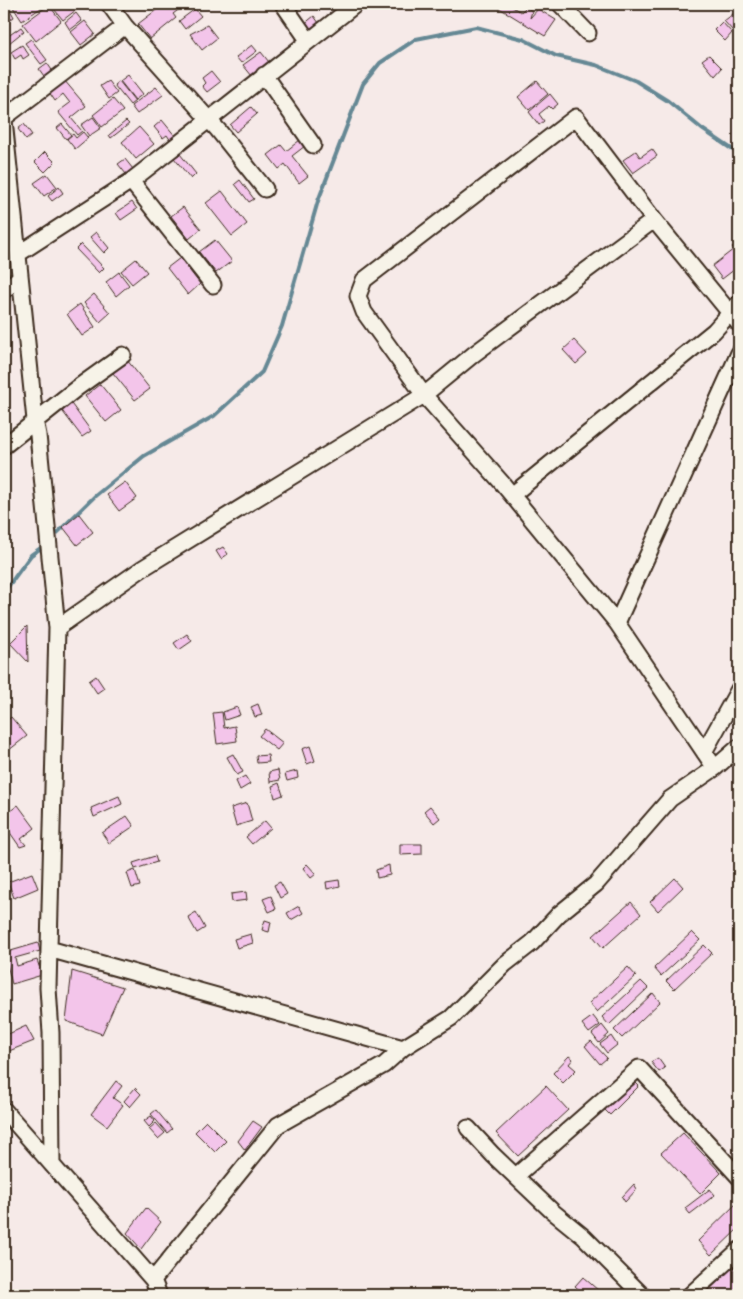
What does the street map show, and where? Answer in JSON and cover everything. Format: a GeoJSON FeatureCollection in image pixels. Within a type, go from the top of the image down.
{"type":"FeatureCollection","features":[{"type":"Feature","properties":{"kind":"street"},"geometry":{"type":"LineString","coordinates":[[109,4],[125,26],[210,120],[265,188]]}},
{"type":"Feature","properties":{"kind":"street"},"geometry":{"type":"LineString","coordinates":[[283,4],[308,40]]}},
{"type":"Feature","properties":{"kind":"street"},"geometry":{"type":"LineString","coordinates":[[18,254],[131,181],[356,4]]}},
{"type":"Feature","properties":{"kind":"street"},"geometry":{"type":"LineString","coordinates":[[560,4],[588,33]]}},
{"type":"Feature","properties":{"kind":"street"},"geometry":{"type":"LineString","coordinates":[[52,1165],[49,949],[57,628],[38,435],[18,279],[18,254],[4,119],[125,26]]}},
{"type":"Feature","properties":{"kind":"street"},"geometry":{"type":"LineString","coordinates":[[264,75],[313,145]]}},
{"type":"Feature","properties":{"kind":"street"},"geometry":{"type":"LineString","coordinates":[[512,495],[736,314],[654,220],[576,116],[364,280],[358,296],[364,312],[424,395],[512,495],[617,623],[715,768]]}},
{"type":"Feature","properties":{"kind":"street"},"geometry":{"type":"LineString","coordinates":[[131,181],[213,285]]}},
{"type":"Feature","properties":{"kind":"street"},"geometry":{"type":"LineString","coordinates":[[57,628],[144,568],[424,395],[450,372],[654,220]]}},
{"type":"Feature","properties":{"kind":"street"},"geometry":{"type":"LineString","coordinates":[[4,290],[18,279]]}},
{"type":"Feature","properties":{"kind":"street"},"geometry":{"type":"LineString","coordinates":[[617,623],[739,353]]}},
{"type":"Feature","properties":{"kind":"street"},"geometry":{"type":"LineString","coordinates":[[4,446],[35,420],[123,355]]}},
{"type":"Feature","properties":{"kind":"street"},"geometry":{"type":"LineString","coordinates":[[704,752],[739,689]]}},
{"type":"Feature","properties":{"kind":"street"},"geometry":{"type":"LineString","coordinates":[[153,1280],[278,1125],[384,1065],[403,1048],[451,1018],[485,983],[532,943],[559,914],[596,884],[670,799],[715,768],[739,747]]}},
{"type":"Feature","properties":{"kind":"street"},"geometry":{"type":"LineString","coordinates":[[49,949],[403,1048]]}},
{"type":"Feature","properties":{"kind":"street"},"geometry":{"type":"LineString","coordinates":[[516,1176],[639,1068],[739,1177]]}},
{"type":"Feature","properties":{"kind":"street"},"geometry":{"type":"LineString","coordinates":[[4,1110],[153,1280],[159,1295]]}},
{"type":"Feature","properties":{"kind":"street"},"geometry":{"type":"LineString","coordinates":[[468,1128],[552,1211],[584,1237],[642,1295]]}},
{"type":"Feature","properties":{"kind":"street"},"geometry":{"type":"LineString","coordinates":[[690,1295],[739,1250]]}},
{"type":"Feature","properties":{"kind":"building"},"geometry":{"type":"Polygon","coordinates":[[[11,4],[18,6],[22,4],[45,5],[22,21],[11,4]]]}},
{"type":"Feature","properties":{"kind":"building"},"geometry":{"type":"Polygon","coordinates":[[[50,4],[70,4],[76,10],[63,20],[50,4]]]}},
{"type":"Feature","properties":{"kind":"building"},"geometry":{"type":"Polygon","coordinates":[[[164,4],[186,4],[173,14],[176,18],[150,39],[138,24],[164,4]]]}},
{"type":"Feature","properties":{"kind":"building"},"geometry":{"type":"Polygon","coordinates":[[[507,4],[521,12],[526,7],[532,11],[530,18],[538,9],[556,20],[545,36],[496,6],[507,4]]]}},
{"type":"Feature","properties":{"kind":"building"},"geometry":{"type":"Polygon","coordinates":[[[49,5],[61,21],[36,41],[23,24],[49,5]]]}},
{"type":"Feature","properties":{"kind":"building"},"geometry":{"type":"Polygon","coordinates":[[[8,6],[14,17],[4,24],[4,9],[8,6]]]}},
{"type":"Feature","properties":{"kind":"building"},"geometry":{"type":"Polygon","coordinates":[[[195,9],[201,16],[185,29],[179,21],[195,9]]]}},
{"type":"Feature","properties":{"kind":"building"},"geometry":{"type":"Polygon","coordinates":[[[737,11],[739,27],[733,31],[724,21],[737,11]]]}},
{"type":"Feature","properties":{"kind":"building"},"geometry":{"type":"Polygon","coordinates":[[[76,13],[82,21],[70,30],[65,22],[76,13]]]}},
{"type":"Feature","properties":{"kind":"building"},"geometry":{"type":"Polygon","coordinates":[[[314,16],[319,23],[308,31],[303,25],[314,16]]]}},
{"type":"Feature","properties":{"kind":"building"},"geometry":{"type":"Polygon","coordinates":[[[85,21],[95,34],[81,45],[71,32],[85,21]]]}},
{"type":"Feature","properties":{"kind":"building"},"geometry":{"type":"Polygon","coordinates":[[[722,22],[732,33],[725,41],[714,30],[722,22]]]}},
{"type":"Feature","properties":{"kind":"building"},"geometry":{"type":"Polygon","coordinates":[[[207,25],[217,38],[202,50],[190,34],[207,25]]]}},
{"type":"Feature","properties":{"kind":"building"},"geometry":{"type":"Polygon","coordinates":[[[21,27],[24,31],[4,47],[4,39],[21,27]]]}},
{"type":"Feature","properties":{"kind":"building"},"geometry":{"type":"Polygon","coordinates":[[[31,39],[47,60],[41,64],[25,43],[31,39]]]}},
{"type":"Feature","properties":{"kind":"building"},"geometry":{"type":"Polygon","coordinates":[[[22,45],[29,55],[23,59],[21,55],[15,59],[11,52],[22,45]]]}},
{"type":"Feature","properties":{"kind":"building"},"geometry":{"type":"Polygon","coordinates":[[[252,45],[257,51],[241,63],[236,57],[252,45]]]}},
{"type":"Feature","properties":{"kind":"building"},"geometry":{"type":"Polygon","coordinates":[[[261,52],[269,62],[252,76],[243,65],[261,52]]]}},
{"type":"Feature","properties":{"kind":"building"},"geometry":{"type":"Polygon","coordinates":[[[709,55],[722,68],[715,76],[702,60],[709,55]]]}},
{"type":"Feature","properties":{"kind":"building"},"geometry":{"type":"Polygon","coordinates":[[[47,63],[54,73],[46,79],[39,69],[47,63]]]}},
{"type":"Feature","properties":{"kind":"building"},"geometry":{"type":"Polygon","coordinates":[[[211,71],[220,82],[207,92],[202,86],[205,83],[202,78],[211,71]]]}},
{"type":"Feature","properties":{"kind":"building"},"geometry":{"type":"Polygon","coordinates":[[[128,75],[143,94],[135,100],[120,81],[128,75]]]}},
{"type":"Feature","properties":{"kind":"building"},"geometry":{"type":"Polygon","coordinates":[[[64,80],[86,106],[71,118],[82,131],[77,135],[58,112],[70,103],[63,94],[55,101],[49,92],[64,80]]]}},
{"type":"Feature","properties":{"kind":"building"},"geometry":{"type":"Polygon","coordinates":[[[108,81],[117,93],[109,99],[100,86],[108,81]]]}},
{"type":"Feature","properties":{"kind":"building"},"geometry":{"type":"Polygon","coordinates":[[[119,81],[135,101],[130,105],[114,85],[119,81]]]}},
{"type":"Feature","properties":{"kind":"building"},"geometry":{"type":"Polygon","coordinates":[[[537,81],[548,94],[529,110],[518,97],[537,81]]]}},
{"type":"Feature","properties":{"kind":"building"},"geometry":{"type":"Polygon","coordinates":[[[156,87],[163,95],[137,114],[131,106],[156,87]]]}},
{"type":"Feature","properties":{"kind":"building"},"geometry":{"type":"Polygon","coordinates":[[[550,94],[558,104],[552,109],[549,106],[539,114],[544,121],[539,125],[529,112],[550,94]]]}},
{"type":"Feature","properties":{"kind":"building"},"geometry":{"type":"Polygon","coordinates":[[[113,99],[123,111],[102,127],[93,115],[113,99]]]}},
{"type":"Feature","properties":{"kind":"building"},"geometry":{"type":"Polygon","coordinates":[[[251,107],[257,114],[236,132],[230,125],[251,107]]]}},
{"type":"Feature","properties":{"kind":"building"},"geometry":{"type":"Polygon","coordinates":[[[93,117],[101,128],[89,136],[81,125],[93,117]]]}},
{"type":"Feature","properties":{"kind":"building"},"geometry":{"type":"Polygon","coordinates":[[[162,120],[176,137],[171,141],[167,135],[163,138],[154,127],[162,120]]]}},
{"type":"Feature","properties":{"kind":"building"},"geometry":{"type":"Polygon","coordinates":[[[126,121],[129,124],[111,138],[109,135],[126,121]]]}},
{"type":"Feature","properties":{"kind":"building"},"geometry":{"type":"Polygon","coordinates":[[[24,124],[32,135],[26,140],[18,129],[24,124]]]}},
{"type":"Feature","properties":{"kind":"building"},"geometry":{"type":"Polygon","coordinates":[[[62,124],[71,135],[66,139],[57,128],[62,124]]]}},
{"type":"Feature","properties":{"kind":"building"},"geometry":{"type":"Polygon","coordinates":[[[139,127],[154,144],[136,159],[122,142],[139,127]]]}},
{"type":"Feature","properties":{"kind":"building"},"geometry":{"type":"Polygon","coordinates":[[[83,132],[88,138],[75,149],[67,139],[73,134],[76,138],[83,132]]]}},
{"type":"Feature","properties":{"kind":"building"},"geometry":{"type":"Polygon","coordinates":[[[300,140],[305,146],[292,156],[308,176],[299,183],[285,164],[279,169],[268,155],[281,145],[286,151],[300,140]]]}},
{"type":"Feature","properties":{"kind":"building"},"geometry":{"type":"Polygon","coordinates":[[[652,149],[657,156],[633,173],[623,160],[636,151],[640,157],[652,149]]]}},
{"type":"Feature","properties":{"kind":"building"},"geometry":{"type":"Polygon","coordinates":[[[45,152],[55,162],[45,172],[35,162],[45,152]]]}},
{"type":"Feature","properties":{"kind":"building"},"geometry":{"type":"Polygon","coordinates":[[[180,154],[196,174],[191,179],[174,158],[180,154]]]}},
{"type":"Feature","properties":{"kind":"building"},"geometry":{"type":"Polygon","coordinates":[[[125,159],[133,169],[126,174],[118,164],[125,159]]]}},
{"type":"Feature","properties":{"kind":"building"},"geometry":{"type":"Polygon","coordinates":[[[47,174],[57,187],[44,196],[34,183],[47,174]]]}},
{"type":"Feature","properties":{"kind":"building"},"geometry":{"type":"Polygon","coordinates":[[[240,180],[254,199],[249,202],[235,184],[240,180]]]}},
{"type":"Feature","properties":{"kind":"building"},"geometry":{"type":"Polygon","coordinates":[[[59,187],[63,193],[52,201],[48,196],[59,187]]]}},
{"type":"Feature","properties":{"kind":"building"},"geometry":{"type":"Polygon","coordinates":[[[222,191],[247,224],[232,236],[206,203],[222,191]]]}},
{"type":"Feature","properties":{"kind":"building"},"geometry":{"type":"Polygon","coordinates":[[[132,202],[137,209],[121,220],[116,213],[132,202]]]}},
{"type":"Feature","properties":{"kind":"building"},"geometry":{"type":"Polygon","coordinates":[[[183,207],[201,229],[189,239],[171,216],[183,207]]]}},
{"type":"Feature","properties":{"kind":"building"},"geometry":{"type":"Polygon","coordinates":[[[96,232],[109,248],[104,253],[90,237],[96,232]]]}},
{"type":"Feature","properties":{"kind":"building"},"geometry":{"type":"Polygon","coordinates":[[[215,240],[232,261],[216,273],[199,252],[215,240]]]}},
{"type":"Feature","properties":{"kind":"building"},"geometry":{"type":"Polygon","coordinates":[[[739,241],[739,266],[722,279],[712,266],[734,249],[732,247],[739,241]]]}},
{"type":"Feature","properties":{"kind":"building"},"geometry":{"type":"Polygon","coordinates":[[[81,244],[104,268],[99,273],[76,249],[81,244]]]}},
{"type":"Feature","properties":{"kind":"building"},"geometry":{"type":"Polygon","coordinates":[[[180,258],[200,284],[188,295],[167,268],[180,258]]]}},
{"type":"Feature","properties":{"kind":"building"},"geometry":{"type":"Polygon","coordinates":[[[136,259],[147,272],[132,284],[121,271],[136,259]]]}},
{"type":"Feature","properties":{"kind":"building"},"geometry":{"type":"Polygon","coordinates":[[[119,272],[129,285],[116,296],[106,282],[119,272]]]}},
{"type":"Feature","properties":{"kind":"building"},"geometry":{"type":"Polygon","coordinates":[[[94,294],[110,313],[100,322],[84,303],[94,294]]]}},
{"type":"Feature","properties":{"kind":"building"},"geometry":{"type":"Polygon","coordinates":[[[80,304],[95,327],[82,336],[67,314],[80,304]]]}},
{"type":"Feature","properties":{"kind":"building"},"geometry":{"type":"Polygon","coordinates":[[[574,340],[587,354],[576,364],[563,350],[574,340]]]}},
{"type":"Feature","properties":{"kind":"building"},"geometry":{"type":"Polygon","coordinates":[[[127,360],[150,389],[135,400],[113,373],[127,360]]]}},
{"type":"Feature","properties":{"kind":"building"},"geometry":{"type":"Polygon","coordinates":[[[100,384],[121,410],[106,422],[85,396],[100,384]]]}},
{"type":"Feature","properties":{"kind":"building"},"geometry":{"type":"Polygon","coordinates":[[[69,401],[91,431],[82,437],[60,408],[69,401]]]}},
{"type":"Feature","properties":{"kind":"building"},"geometry":{"type":"Polygon","coordinates":[[[125,482],[137,498],[119,511],[107,495],[125,482]]]}},
{"type":"Feature","properties":{"kind":"building"},"geometry":{"type":"Polygon","coordinates":[[[79,514],[93,532],[77,545],[63,527],[79,514]]]}},
{"type":"Feature","properties":{"kind":"building"},"geometry":{"type":"Polygon","coordinates":[[[223,547],[228,554],[221,559],[216,551],[223,547]]]}},
{"type":"Feature","properties":{"kind":"building"},"geometry":{"type":"Polygon","coordinates":[[[27,626],[28,662],[10,643],[27,626]]]}},
{"type":"Feature","properties":{"kind":"building"},"geometry":{"type":"Polygon","coordinates":[[[187,634],[192,641],[179,650],[174,643],[187,634]]]}},
{"type":"Feature","properties":{"kind":"building"},"geometry":{"type":"Polygon","coordinates":[[[96,676],[104,688],[97,693],[89,681],[96,676]]]}},
{"type":"Feature","properties":{"kind":"building"},"geometry":{"type":"Polygon","coordinates":[[[258,704],[262,715],[255,717],[251,707],[258,704]]]}},
{"type":"Feature","properties":{"kind":"building"},"geometry":{"type":"Polygon","coordinates":[[[237,707],[240,715],[225,720],[223,712],[237,707]]]}},
{"type":"Feature","properties":{"kind":"building"},"geometry":{"type":"Polygon","coordinates":[[[222,712],[224,728],[235,726],[237,741],[217,744],[213,713],[222,712]]]}},
{"type":"Feature","properties":{"kind":"building"},"geometry":{"type":"Polygon","coordinates":[[[11,717],[27,736],[4,754],[4,723],[11,717]]]}},
{"type":"Feature","properties":{"kind":"building"},"geometry":{"type":"Polygon","coordinates":[[[265,729],[283,743],[277,750],[259,736],[265,729]]]}},
{"type":"Feature","properties":{"kind":"building"},"geometry":{"type":"Polygon","coordinates":[[[310,746],[315,761],[307,764],[302,749],[310,746]]]}},
{"type":"Feature","properties":{"kind":"building"},"geometry":{"type":"Polygon","coordinates":[[[233,754],[243,772],[237,775],[227,757],[233,754]]]}},
{"type":"Feature","properties":{"kind":"building"},"geometry":{"type":"Polygon","coordinates":[[[268,755],[269,762],[257,763],[256,756],[268,755]]]}},
{"type":"Feature","properties":{"kind":"building"},"geometry":{"type":"Polygon","coordinates":[[[278,770],[280,780],[270,782],[269,772],[278,770]]]}},
{"type":"Feature","properties":{"kind":"building"},"geometry":{"type":"Polygon","coordinates":[[[297,771],[298,778],[287,781],[285,774],[297,771]]]}},
{"type":"Feature","properties":{"kind":"building"},"geometry":{"type":"Polygon","coordinates":[[[245,776],[250,784],[240,790],[236,781],[245,776]]]}},
{"type":"Feature","properties":{"kind":"building"},"geometry":{"type":"Polygon","coordinates":[[[279,783],[283,795],[275,798],[272,786],[279,783]]]}},
{"type":"Feature","properties":{"kind":"building"},"geometry":{"type":"Polygon","coordinates":[[[119,796],[122,804],[94,817],[91,808],[119,796]]]}},
{"type":"Feature","properties":{"kind":"building"},"geometry":{"type":"Polygon","coordinates":[[[247,803],[252,821],[236,826],[231,808],[247,803]]]}},
{"type":"Feature","properties":{"kind":"building"},"geometry":{"type":"Polygon","coordinates":[[[18,805],[35,828],[21,839],[26,845],[20,847],[4,824],[4,816],[18,805]]]}},
{"type":"Feature","properties":{"kind":"building"},"geometry":{"type":"Polygon","coordinates":[[[430,806],[440,818],[434,823],[424,811],[430,806]]]}},
{"type":"Feature","properties":{"kind":"building"},"geometry":{"type":"Polygon","coordinates":[[[127,816],[134,826],[109,843],[102,833],[127,816]]]}},
{"type":"Feature","properties":{"kind":"building"},"geometry":{"type":"Polygon","coordinates":[[[265,821],[271,828],[252,844],[246,837],[265,821]]]}},
{"type":"Feature","properties":{"kind":"building"},"geometry":{"type":"Polygon","coordinates":[[[400,844],[422,844],[422,854],[400,855],[400,844]]]}},
{"type":"Feature","properties":{"kind":"building"},"geometry":{"type":"Polygon","coordinates":[[[155,856],[157,862],[135,869],[133,863],[155,856]]]}},
{"type":"Feature","properties":{"kind":"building"},"geometry":{"type":"Polygon","coordinates":[[[307,864],[316,874],[311,878],[303,868],[307,864]]]}},
{"type":"Feature","properties":{"kind":"building"},"geometry":{"type":"Polygon","coordinates":[[[389,865],[390,875],[377,878],[376,870],[389,865]]]}},
{"type":"Feature","properties":{"kind":"building"},"geometry":{"type":"Polygon","coordinates":[[[135,870],[140,886],[132,888],[127,873],[135,870]]]}},
{"type":"Feature","properties":{"kind":"building"},"geometry":{"type":"Polygon","coordinates":[[[32,873],[38,888],[14,898],[8,882],[32,873]]]}},
{"type":"Feature","properties":{"kind":"building"},"geometry":{"type":"Polygon","coordinates":[[[675,878],[683,887],[658,911],[650,902],[675,878]]]}},
{"type":"Feature","properties":{"kind":"building"},"geometry":{"type":"Polygon","coordinates":[[[339,880],[340,886],[327,889],[326,882],[339,880]]]}},
{"type":"Feature","properties":{"kind":"building"},"geometry":{"type":"Polygon","coordinates":[[[280,882],[287,894],[280,898],[274,885],[280,882]]]}},
{"type":"Feature","properties":{"kind":"building"},"geometry":{"type":"Polygon","coordinates":[[[246,892],[247,900],[232,902],[231,894],[246,892]]]}},
{"type":"Feature","properties":{"kind":"building"},"geometry":{"type":"Polygon","coordinates":[[[271,896],[276,909],[269,912],[263,899],[271,896]]]}},
{"type":"Feature","properties":{"kind":"building"},"geometry":{"type":"Polygon","coordinates":[[[631,902],[641,914],[603,948],[593,936],[631,902]]]}},
{"type":"Feature","properties":{"kind":"building"},"geometry":{"type":"Polygon","coordinates":[[[299,906],[303,913],[291,920],[287,913],[299,906]]]}},
{"type":"Feature","properties":{"kind":"building"},"geometry":{"type":"Polygon","coordinates":[[[196,912],[205,928],[197,933],[188,917],[196,912]]]}},
{"type":"Feature","properties":{"kind":"building"},"geometry":{"type":"Polygon","coordinates":[[[265,920],[271,922],[269,932],[262,930],[265,920]]]}},
{"type":"Feature","properties":{"kind":"building"},"geometry":{"type":"Polygon","coordinates":[[[692,932],[700,940],[661,976],[654,968],[692,932]]]}},
{"type":"Feature","properties":{"kind":"building"},"geometry":{"type":"Polygon","coordinates":[[[251,934],[253,943],[237,948],[234,939],[251,934]]]}},
{"type":"Feature","properties":{"kind":"building"},"geometry":{"type":"Polygon","coordinates":[[[38,943],[40,951],[15,958],[17,966],[37,960],[42,975],[12,984],[4,953],[38,943]]]}},
{"type":"Feature","properties":{"kind":"building"},"geometry":{"type":"Polygon","coordinates":[[[704,945],[712,953],[674,989],[666,981],[704,945]]]}},
{"type":"Feature","properties":{"kind":"building"},"geometry":{"type":"Polygon","coordinates":[[[628,967],[636,976],[597,1012],[589,1003],[628,967]]]}},
{"type":"Feature","properties":{"kind":"building"},"geometry":{"type":"Polygon","coordinates":[[[72,971],[123,987],[102,1034],[66,1021],[72,971]]]}},
{"type":"Feature","properties":{"kind":"building"},"geometry":{"type":"Polygon","coordinates":[[[641,981],[648,988],[609,1025],[602,1017],[641,981]]]}},
{"type":"Feature","properties":{"kind":"building"},"geometry":{"type":"Polygon","coordinates":[[[653,993],[660,1002],[622,1038],[614,1030],[653,993]]]}},
{"type":"Feature","properties":{"kind":"building"},"geometry":{"type":"Polygon","coordinates":[[[593,1016],[600,1025],[589,1033],[582,1024],[593,1016]]]}},
{"type":"Feature","properties":{"kind":"building"},"geometry":{"type":"Polygon","coordinates":[[[602,1025],[609,1034],[599,1043],[592,1034],[602,1025]]]}},
{"type":"Feature","properties":{"kind":"building"},"geometry":{"type":"Polygon","coordinates":[[[26,1026],[34,1041],[4,1053],[4,1036],[26,1026]]]}},
{"type":"Feature","properties":{"kind":"building"},"geometry":{"type":"Polygon","coordinates":[[[611,1036],[617,1045],[607,1053],[600,1044],[611,1036]]]}},
{"type":"Feature","properties":{"kind":"building"},"geometry":{"type":"Polygon","coordinates":[[[591,1041],[607,1058],[600,1064],[585,1046],[591,1041]]]}},
{"type":"Feature","properties":{"kind":"building"},"geometry":{"type":"Polygon","coordinates":[[[569,1056],[573,1059],[569,1064],[576,1070],[563,1083],[553,1073],[569,1056]]]}},
{"type":"Feature","properties":{"kind":"building"},"geometry":{"type":"Polygon","coordinates":[[[658,1058],[665,1068],[659,1072],[651,1062],[658,1058]]]}},
{"type":"Feature","properties":{"kind":"building"},"geometry":{"type":"Polygon","coordinates":[[[632,1079],[639,1086],[610,1115],[603,1108],[632,1079]]]}},
{"type":"Feature","properties":{"kind":"building"},"geometry":{"type":"Polygon","coordinates":[[[116,1081],[122,1086],[113,1098],[123,1105],[107,1126],[91,1114],[116,1081]]]}},
{"type":"Feature","properties":{"kind":"building"},"geometry":{"type":"Polygon","coordinates":[[[546,1086],[568,1110],[518,1156],[496,1133],[546,1086]]]}},
{"type":"Feature","properties":{"kind":"building"},"geometry":{"type":"Polygon","coordinates":[[[135,1088],[141,1094],[130,1107],[124,1101],[135,1088]]]}},
{"type":"Feature","properties":{"kind":"building"},"geometry":{"type":"Polygon","coordinates":[[[156,1110],[172,1129],[167,1133],[151,1114],[156,1110]]]}},
{"type":"Feature","properties":{"kind":"building"},"geometry":{"type":"Polygon","coordinates":[[[151,1116],[155,1121],[149,1127],[144,1121],[151,1116]]]}},
{"type":"Feature","properties":{"kind":"building"},"geometry":{"type":"Polygon","coordinates":[[[206,1121],[226,1141],[215,1152],[195,1132],[206,1121]]]}},
{"type":"Feature","properties":{"kind":"building"},"geometry":{"type":"Polygon","coordinates":[[[253,1121],[262,1127],[245,1150],[238,1141],[253,1121]]]}},
{"type":"Feature","properties":{"kind":"building"},"geometry":{"type":"Polygon","coordinates":[[[156,1123],[165,1133],[158,1139],[149,1129],[156,1123]]]}},
{"type":"Feature","properties":{"kind":"building"},"geometry":{"type":"Polygon","coordinates":[[[683,1133],[721,1173],[700,1194],[661,1153],[683,1133]]]}},
{"type":"Feature","properties":{"kind":"building"},"geometry":{"type":"Polygon","coordinates":[[[634,1184],[637,1189],[625,1202],[622,1197],[634,1184]]]}},
{"type":"Feature","properties":{"kind":"building"},"geometry":{"type":"Polygon","coordinates":[[[710,1189],[715,1195],[690,1214],[685,1208],[710,1189]]]}},
{"type":"Feature","properties":{"kind":"building"},"geometry":{"type":"Polygon","coordinates":[[[739,1201],[739,1228],[711,1255],[698,1241],[739,1201]]]}},
{"type":"Feature","properties":{"kind":"building"},"geometry":{"type":"Polygon","coordinates":[[[146,1208],[161,1222],[141,1249],[127,1233],[146,1208]]]}},
{"type":"Feature","properties":{"kind":"building"},"geometry":{"type":"Polygon","coordinates":[[[733,1267],[739,1273],[739,1295],[704,1295],[733,1267]]]}},
{"type":"Feature","properties":{"kind":"building"},"geometry":{"type":"Polygon","coordinates":[[[583,1277],[599,1291],[595,1295],[585,1295],[575,1286],[583,1277]]]}},
{"type":"Feature","properties":{"kind":"waterway"},"geometry":{"type":"LineString","coordinates":[[53,537],[95,496],[144,456],[214,416],[262,372],[282,326],[318,201],[363,84],[380,63],[416,39],[476,27],[523,39],[556,56],[596,65],[636,81],[668,101],[702,129],[739,154]]}},
{"type":"Feature","properties":{"kind":"waterway"},"geometry":{"type":"LineString","coordinates":[[4,592],[31,555],[45,545]]}}]}
